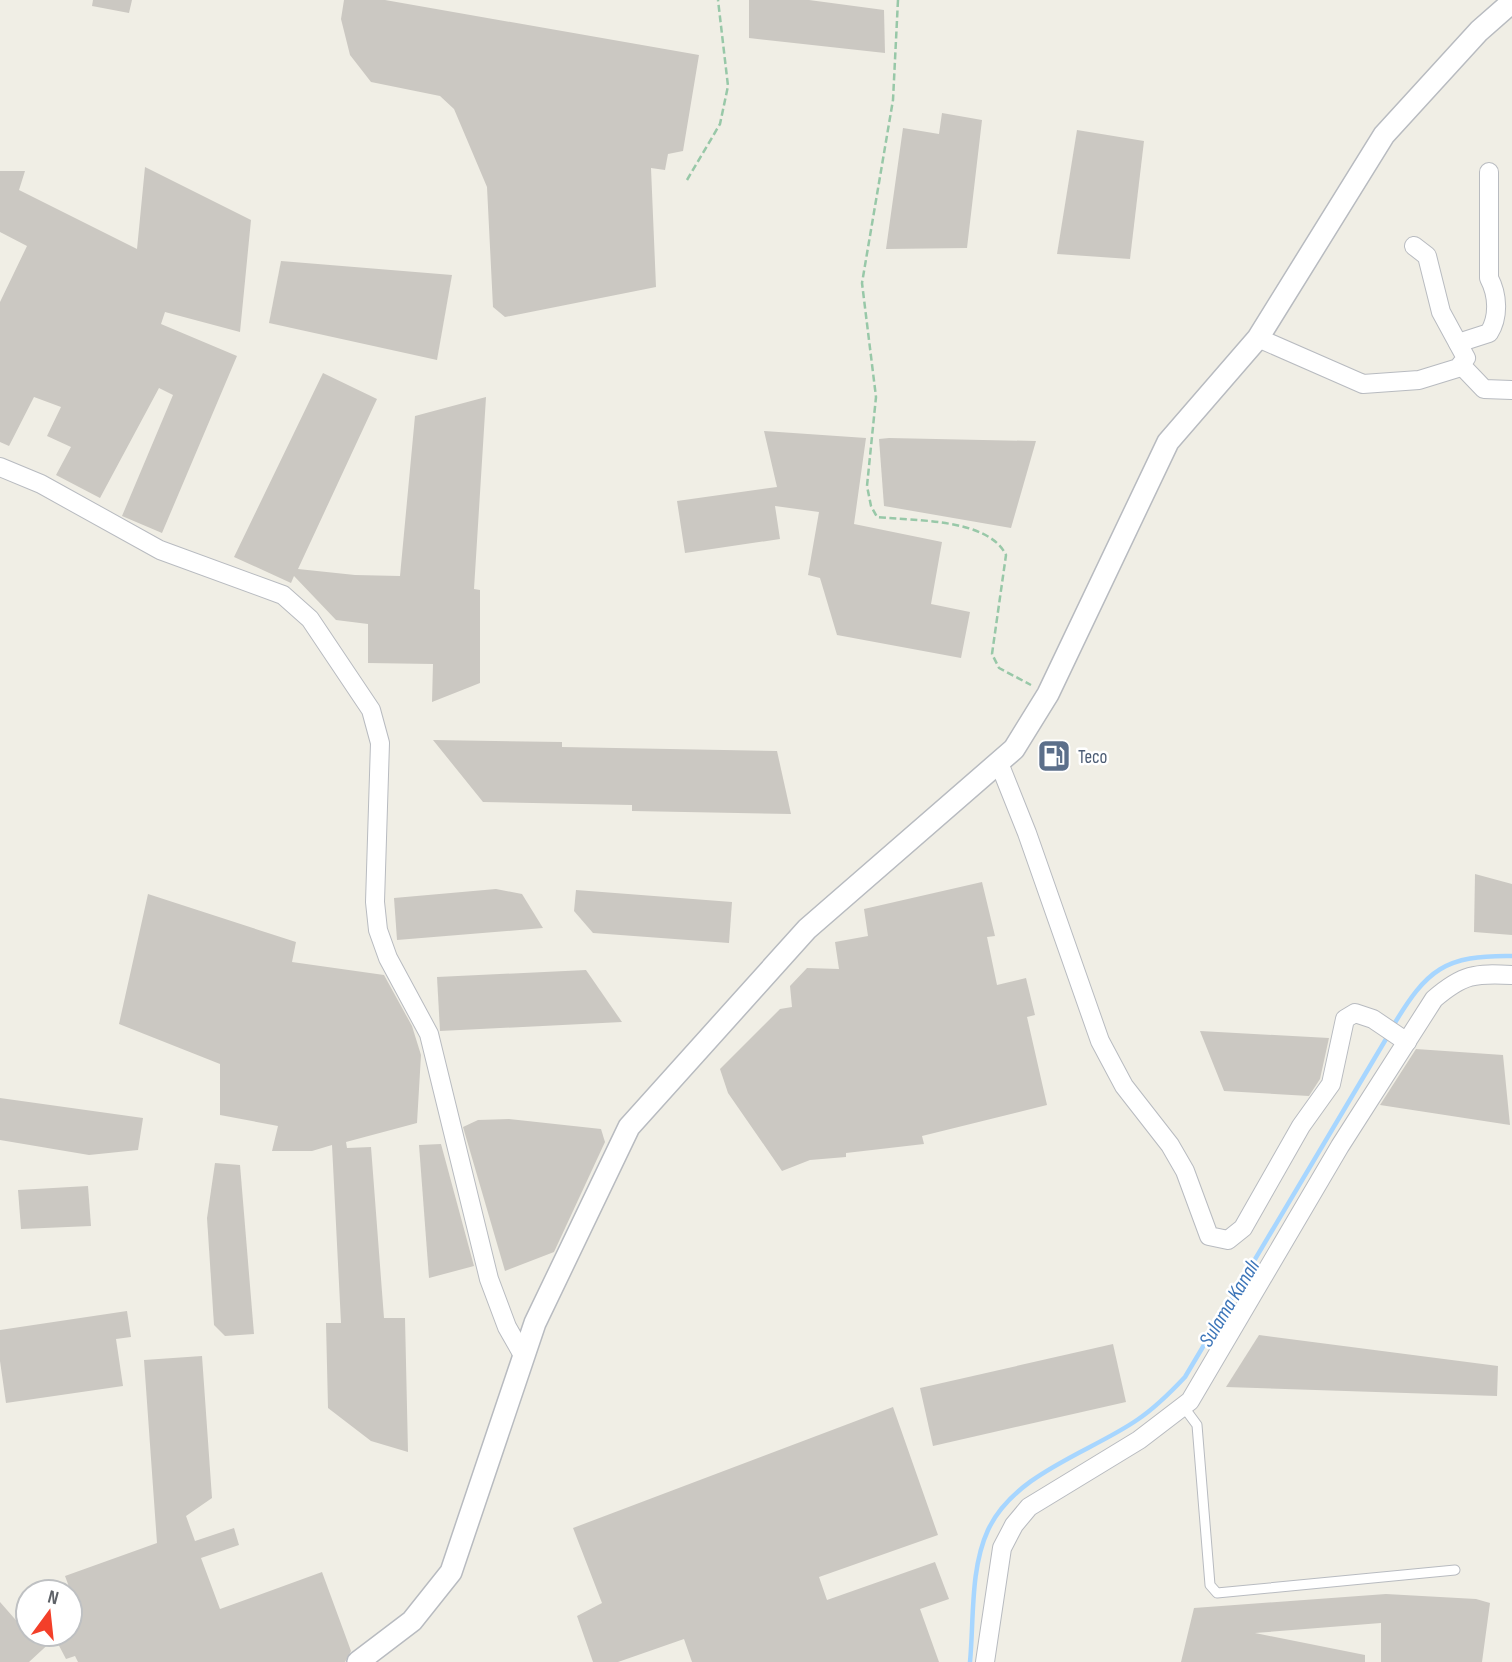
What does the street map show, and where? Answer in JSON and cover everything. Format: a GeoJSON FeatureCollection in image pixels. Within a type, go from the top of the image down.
{"type":"FeatureCollection","features":[{"type":"Feature","properties":{"kind":"street"},"geometry":{"type":"LineString","coordinates":[[358,1662],[412,1621],[451,1572],[536,1323],[629,1127],[807,929],[1014,749],[1048,694],[1168,442],[1258,338],[1384,135],[1479,31],[1512,2]]}},
{"type":"Feature","properties":{"kind":"street"},"geometry":{"type":"LineString","coordinates":[[1458,343],[1489,333],[1497,320],[1494,287],[1489,278],[1489,172]]}},
{"type":"Feature","properties":{"kind":"street"},"geometry":{"type":"LineString","coordinates":[[1258,338],[1363,384],[1419,380],[1458,368],[1466,358],[1441,312],[1427,256],[1414,246]]}},
{"type":"Feature","properties":{"kind":"street"},"geometry":{"type":"LineString","coordinates":[[1461,365],[1484,389],[1512,390]]}},
{"type":"Feature","properties":{"kind":"street"},"geometry":{"type":"LineString","coordinates":[[0,467],[41,484],[160,550],[283,595],[310,619],[371,710],[380,743],[375,902],[378,929],[388,958],[429,1034],[489,1279],[507,1327],[524,1357]]}},
{"type":"Feature","properties":{"kind":"street"},"geometry":{"type":"LineString","coordinates":[[999,763],[1027,833],[1100,1041],[1124,1086],[1170,1145],[1185,1171],[1209,1236],[1228,1240],[1243,1228],[1301,1126],[1331,1084],[1345,1019],[1355,1013],[1373,1019],[1396,1035]]}},
{"type":"Feature","properties":{"kind":"street"},"geometry":{"type":"LineString","coordinates":[[985,1662],[1002,1548],[1014,1525],[1029,1507],[1139,1440],[1190,1401],[1340,1146],[1396,1035],[1456,980],[1484,974],[1512,975]]}},
{"type":"Feature","properties":{"kind":"lane"},"geometry":{"type":"LineString","coordinates":[[1183,1406],[1197,1425],[1210,1585],[1217,1593],[1455,1570]]}},
{"type":"Feature","properties":{"kind":"path"},"geometry":{"type":"LineString","coordinates":[[687,180],[720,124],[728,86],[719,0]]}},
{"type":"Feature","properties":{"kind":"path"},"geometry":{"type":"LineString","coordinates":[[898,0],[893,100],[862,283],[876,397],[867,486],[871,506],[877,517],[964,527],[989,535],[1001,545],[1006,555],[992,654],[999,667],[1048,694]]}},
{"type":"Feature","properties":{"kind":"building"},"geometry":{"type":"Polygon","coordinates":[[[93,0],[132,0],[129,13],[92,6],[93,0]]]}},
{"type":"Feature","properties":{"kind":"building"},"geometry":{"type":"Polygon","coordinates":[[[344,0],[385,0],[699,55],[683,151],[668,154],[665,170],[651,168],[656,287],[505,317],[493,307],[487,187],[454,109],[440,96],[371,82],[350,55],[341,19],[344,0]]]}},
{"type":"Feature","properties":{"kind":"building"},"geometry":{"type":"Polygon","coordinates":[[[749,0],[809,0],[884,10],[885,53],[749,38],[749,0]]]}},
{"type":"Feature","properties":{"kind":"building"},"geometry":{"type":"Polygon","coordinates":[[[942,113],[982,120],[967,248],[886,249],[903,128],[939,134],[942,113]]]}},
{"type":"Feature","properties":{"kind":"building"},"geometry":{"type":"Polygon","coordinates":[[[1077,130],[1144,141],[1130,259],[1057,254],[1077,130]]]}},
{"type":"Feature","properties":{"kind":"building"},"geometry":{"type":"Polygon","coordinates":[[[145,167],[251,220],[240,332],[165,312],[161,324],[237,356],[162,533],[122,516],[173,395],[159,388],[100,498],[56,475],[71,447],[47,436],[61,407],[34,397],[9,446],[0,442],[0,302],[27,246],[0,232],[0,171],[25,171],[19,190],[137,249],[145,167]]]}},
{"type":"Feature","properties":{"kind":"building"},"geometry":{"type":"Polygon","coordinates":[[[281,261],[452,275],[437,360],[269,323],[281,261]]]}},
{"type":"Feature","properties":{"kind":"building"},"geometry":{"type":"Polygon","coordinates":[[[323,373],[377,399],[298,569],[400,576],[415,416],[486,397],[474,589],[480,590],[480,683],[432,702],[433,664],[368,663],[368,624],[336,620],[294,576],[291,583],[234,557],[323,373]]]}},
{"type":"Feature","properties":{"kind":"building"},"geometry":{"type":"Polygon","coordinates":[[[764,431],[866,438],[854,524],[942,542],[931,604],[970,612],[961,658],[837,635],[820,578],[808,575],[819,512],[775,506],[780,539],[685,553],[677,501],[777,487],[764,431]]]}},
{"type":"Feature","properties":{"kind":"building"},"geometry":{"type":"Polygon","coordinates":[[[879,439],[1036,441],[1011,528],[884,506],[879,439]]]}},
{"type":"Feature","properties":{"kind":"building"},"geometry":{"type":"Polygon","coordinates":[[[433,740],[562,742],[562,747],[777,751],[791,814],[632,811],[632,805],[483,802],[433,740]]]}},
{"type":"Feature","properties":{"kind":"building"},"geometry":{"type":"Polygon","coordinates":[[[1475,874],[1512,884],[1512,935],[1474,932],[1475,874]]]}},
{"type":"Feature","properties":{"kind":"building"},"geometry":{"type":"Polygon","coordinates":[[[982,882],[995,936],[987,937],[997,985],[1026,978],[1035,1015],[1027,1017],[1047,1105],[922,1136],[924,1144],[846,1153],[846,1157],[810,1160],[782,1171],[728,1093],[720,1069],[780,1009],[792,1007],[790,986],[807,968],[839,969],[835,942],[868,936],[864,909],[982,882]]]}},
{"type":"Feature","properties":{"kind":"building"},"geometry":{"type":"Polygon","coordinates":[[[496,889],[522,894],[543,928],[397,940],[394,898],[496,889]]]}},
{"type":"Feature","properties":{"kind":"building"},"geometry":{"type":"Polygon","coordinates":[[[576,890],[732,902],[729,943],[593,933],[574,911],[576,890]]]}},
{"type":"Feature","properties":{"kind":"building"},"geometry":{"type":"Polygon","coordinates":[[[148,894],[296,942],[292,962],[384,975],[412,1026],[421,1055],[417,1123],[346,1142],[347,1148],[371,1147],[384,1318],[405,1318],[408,1452],[371,1441],[328,1408],[326,1323],[341,1323],[332,1145],[312,1151],[272,1151],[278,1126],[220,1115],[220,1064],[119,1024],[148,894]]]}},
{"type":"Feature","properties":{"kind":"building"},"geometry":{"type":"Polygon","coordinates":[[[586,970],[622,1022],[440,1031],[437,977],[586,970]]]}},
{"type":"Feature","properties":{"kind":"building"},"geometry":{"type":"Polygon","coordinates":[[[1200,1031],[1329,1038],[1320,1079],[1309,1096],[1224,1091],[1200,1031]]]}},
{"type":"Feature","properties":{"kind":"building"},"geometry":{"type":"Polygon","coordinates":[[[1416,1049],[1503,1055],[1510,1125],[1380,1105],[1416,1049]]]}},
{"type":"Feature","properties":{"kind":"building"},"geometry":{"type":"Polygon","coordinates":[[[0,1098],[143,1118],[138,1150],[89,1155],[0,1140],[0,1098]]]}},
{"type":"Feature","properties":{"kind":"building"},"geometry":{"type":"Polygon","coordinates":[[[509,1119],[601,1129],[605,1142],[554,1252],[505,1271],[463,1127],[478,1120],[509,1119]]]}},
{"type":"Feature","properties":{"kind":"building"},"geometry":{"type":"Polygon","coordinates":[[[441,1144],[474,1266],[429,1278],[419,1145],[441,1144]]]}},
{"type":"Feature","properties":{"kind":"building"},"geometry":{"type":"Polygon","coordinates":[[[215,1163],[240,1165],[254,1334],[225,1336],[214,1325],[207,1218],[215,1163]]]}},
{"type":"Feature","properties":{"kind":"building"},"geometry":{"type":"Polygon","coordinates":[[[88,1186],[91,1226],[21,1229],[18,1190],[88,1186]]]}},
{"type":"Feature","properties":{"kind":"building"},"geometry":{"type":"Polygon","coordinates":[[[127,1311],[131,1337],[116,1339],[123,1386],[6,1403],[0,1361],[0,1330],[127,1311]]]}},
{"type":"Feature","properties":{"kind":"building"},"geometry":{"type":"Polygon","coordinates":[[[1259,1335],[1498,1366],[1497,1396],[1226,1387],[1259,1335]]]}},
{"type":"Feature","properties":{"kind":"building"},"geometry":{"type":"Polygon","coordinates":[[[1113,1344],[1126,1402],[933,1446],[920,1388],[1113,1344]]]}},
{"type":"Feature","properties":{"kind":"building"},"geometry":{"type":"Polygon","coordinates":[[[202,1356],[212,1498],[186,1516],[195,1541],[234,1528],[239,1545],[201,1558],[220,1609],[322,1572],[351,1651],[345,1662],[78,1662],[75,1656],[66,1659],[60,1648],[84,1648],[84,1578],[65,1576],[157,1543],[144,1360],[202,1356]]]}},
{"type":"Feature","properties":{"kind":"building"},"geometry":{"type":"Polygon","coordinates":[[[893,1407],[938,1535],[819,1577],[827,1600],[935,1562],[949,1599],[920,1609],[939,1662],[692,1662],[684,1639],[618,1662],[593,1662],[577,1616],[602,1603],[573,1528],[893,1407]]]}},
{"type":"Feature","properties":{"kind":"building"},"geometry":{"type":"Polygon","coordinates":[[[1386,1594],[1476,1599],[1490,1603],[1482,1662],[1381,1662],[1381,1623],[1255,1633],[1365,1655],[1365,1662],[1181,1662],[1194,1608],[1386,1594]]]}},
{"type":"Feature","properties":{"kind":"building"},"geometry":{"type":"Polygon","coordinates":[[[0,1602],[14,1618],[14,1648],[44,1648],[29,1662],[0,1662],[0,1602]]]}},
{"type":"Feature","properties":{"kind":"waterway","name":"Sulama Kanalı"},"geometry":{"type":"LineString","coordinates":[[1393,1026],[1417,991],[1440,969],[1470,959],[1512,956]]}},
{"type":"Feature","properties":{"kind":"waterway","name":"Sulama Kanalı"},"geometry":{"type":"LineString","coordinates":[[970,1662],[978,1561],[988,1530],[1000,1510],[1034,1479],[1144,1415],[1185,1377],[1389,1034]]}},
{"type":"Feature","properties":{"kind":"place","name":"Teco"},"geometry":{"type":"Point","coordinates":[1054,756]}}]}
